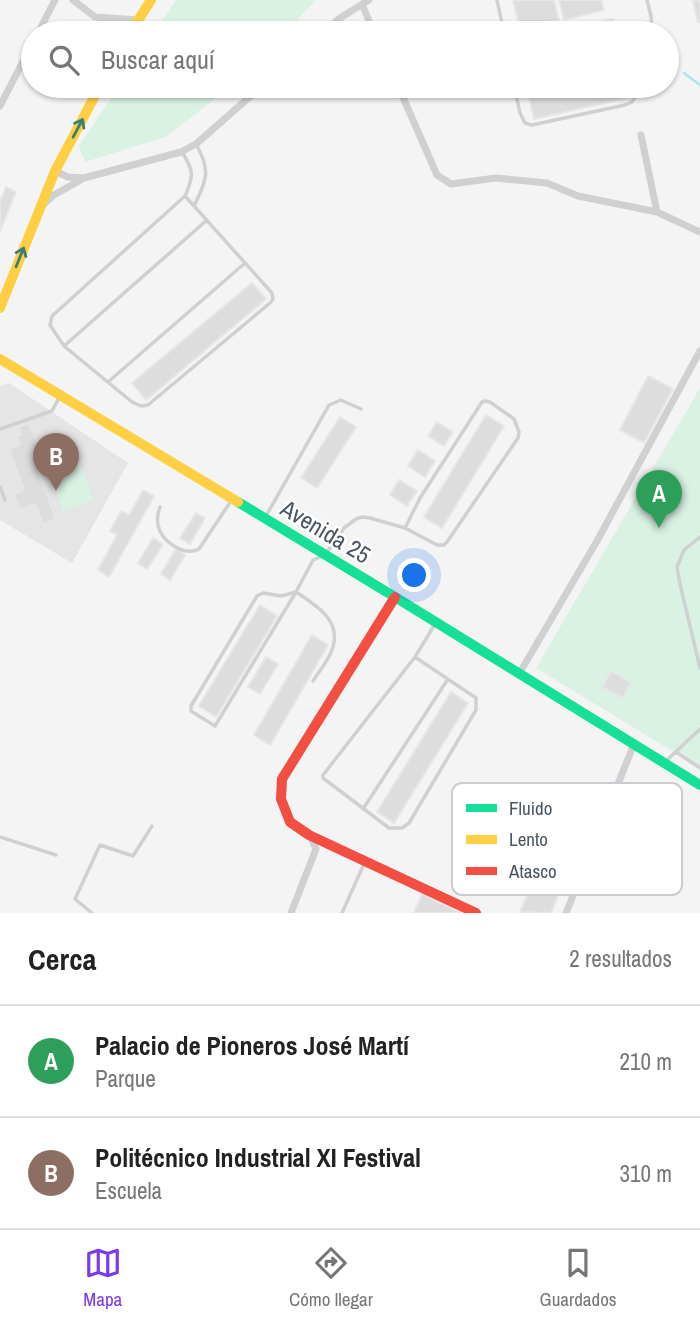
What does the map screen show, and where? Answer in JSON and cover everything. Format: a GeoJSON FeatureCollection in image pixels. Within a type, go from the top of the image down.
{"type":"FeatureCollection","features":[{"type":"Feature","properties":{"kind":"street"},"geometry":{"type":"LineString","coordinates":[[44,21],[55,0]]}},
{"type":"Feature","properties":{"kind":"street"},"geometry":{"type":"LineString","coordinates":[[73,0],[95,17],[138,20],[151,0]]}},
{"type":"Feature","properties":{"kind":"street"},"geometry":{"type":"LineString","coordinates":[[336,21],[365,2],[371,21]]}},
{"type":"Feature","properties":{"kind":"street"},"geometry":{"type":"LineString","coordinates":[[0,106],[21,65]]}},
{"type":"Feature","properties":{"kind":"street"},"geometry":{"type":"LineString","coordinates":[[0,308],[55,171],[94,98]]}},
{"type":"Feature","properties":{"kind":"street"},"geometry":{"type":"LineString","coordinates":[[41,207],[54,195],[85,178],[181,152],[196,144],[248,98]]}},
{"type":"Feature","properties":{"kind":"street"},"geometry":{"type":"LineString","coordinates":[[403,98],[437,175],[450,184],[496,178],[547,183],[578,196],[657,212],[700,232]]}},
{"type":"Feature","properties":{"kind":"street"},"geometry":{"type":"LineString","coordinates":[[641,135],[657,212]]}},
{"type":"Feature","properties":{"kind":"street"},"geometry":{"type":"LineString","coordinates":[[55,171],[68,177],[85,178]]}},
{"type":"Feature","properties":{"kind":"street"},"geometry":{"type":"LineString","coordinates":[[519,674],[597,541],[700,351]]}},
{"type":"Feature","properties":{"kind":"street","name":"Avenida 25"},"geometry":{"type":"LineString","coordinates":[[0,359],[700,785]]}},
{"type":"Feature","properties":{"kind":"street"},"geometry":{"type":"LineString","coordinates":[[395,597],[282,779],[281,799],[290,822],[309,835],[476,913]]}},
{"type":"Feature","properties":{"kind":"street"},"geometry":{"type":"LineString","coordinates":[[619,783],[635,744]]}},
{"type":"Feature","properties":{"kind":"street"},"geometry":{"type":"LineString","coordinates":[[292,913],[316,849],[309,835]]}},
{"type":"Feature","properties":{"kind":"street"},"geometry":{"type":"LineString","coordinates":[[566,913],[573,895]]}},
{"type":"Feature","properties":{"kind":"lane"},"geometry":{"type":"LineString","coordinates":[[497,0],[501,21]]}},
{"type":"Feature","properties":{"kind":"lane"},"geometry":{"type":"LineString","coordinates":[[647,0],[651,21]]}},
{"type":"Feature","properties":{"kind":"lane"},"geometry":{"type":"LineString","coordinates":[[517,98],[525,123],[532,125],[625,105],[635,98]]}},
{"type":"Feature","properties":{"kind":"lane"},"geometry":{"type":"LineString","coordinates":[[194,206],[201,192],[207,167],[196,144]]}},
{"type":"Feature","properties":{"kind":"lane"},"geometry":{"type":"LineString","coordinates":[[181,152],[192,173],[185,196],[52,316],[50,325],[64,346],[132,402],[141,406],[148,405],[273,299],[272,293],[185,196]]}},
{"type":"Feature","properties":{"kind":"lane"},"geometry":{"type":"LineString","coordinates":[[64,346],[207,220]]}},
{"type":"Feature","properties":{"kind":"lane"},"geometry":{"type":"LineString","coordinates":[[107,382],[245,262]]}},
{"type":"Feature","properties":{"kind":"lane"},"geometry":{"type":"LineString","coordinates":[[0,429],[52,411],[60,396]]}},
{"type":"Feature","properties":{"kind":"lane"},"geometry":{"type":"LineString","coordinates":[[264,519],[329,405],[341,400],[360,409]]}},
{"type":"Feature","properties":{"kind":"lane"},"geometry":{"type":"LineString","coordinates":[[296,592],[281,596],[263,593],[257,596],[191,706],[191,711],[215,726],[296,592],[313,560],[325,555],[344,528],[356,519],[370,518],[405,528],[437,545],[444,545],[518,438],[519,432],[514,419],[490,402],[482,402],[420,498],[405,528]]}},
{"type":"Feature","properties":{"kind":"lane"},"geometry":{"type":"LineString","coordinates":[[0,487],[5,500]]}},
{"type":"Feature","properties":{"kind":"lane"},"geometry":{"type":"LineString","coordinates":[[160,507],[158,526],[162,535],[184,551],[194,552],[199,549],[233,499]]}},
{"type":"Feature","properties":{"kind":"lane"},"geometry":{"type":"LineString","coordinates":[[700,537],[684,550],[677,567],[700,668]]}},
{"type":"Feature","properties":{"kind":"lane"},"geometry":{"type":"LineString","coordinates":[[296,592],[324,612],[332,623],[333,649],[313,681]]}},
{"type":"Feature","properties":{"kind":"lane"},"geometry":{"type":"LineString","coordinates":[[415,657],[476,698],[476,710],[409,822],[402,828],[389,828],[323,778],[323,775],[415,657],[436,622]]}},
{"type":"Feature","properties":{"kind":"lane"},"geometry":{"type":"LineString","coordinates":[[363,809],[448,679]]}},
{"type":"Feature","properties":{"kind":"lane"},"geometry":{"type":"LineString","coordinates":[[664,763],[700,729]]}},
{"type":"Feature","properties":{"kind":"lane"},"geometry":{"type":"LineString","coordinates":[[676,752],[700,768]]}},
{"type":"Feature","properties":{"kind":"lane"},"geometry":{"type":"LineString","coordinates":[[92,913],[75,899],[100,845],[133,856],[152,826]]}},
{"type":"Feature","properties":{"kind":"lane"},"geometry":{"type":"LineString","coordinates":[[0,837],[55,855]]}},
{"type":"Feature","properties":{"kind":"lane"},"geometry":{"type":"LineString","coordinates":[[342,913],[365,861]]}},
{"type":"Feature","properties":{"kind":"shaded area"},"geometry":{"type":"Polygon","coordinates":[[[9,383],[128,463],[72,563],[0,520],[0,386],[9,383]]]}},
{"type":"Feature","properties":{"kind":"green space"},"geometry":{"type":"Polygon","coordinates":[[[176,0],[316,0],[296,21],[162,21],[176,0]]]}},
{"type":"Feature","properties":{"kind":"green space"},"geometry":{"type":"Polygon","coordinates":[[[111,98],[216,98],[165,137],[85,162],[79,146],[111,98]]]}},
{"type":"Feature","properties":{"kind":"green space"},"geometry":{"type":"Polygon","coordinates":[[[700,388],[700,768],[536,668],[700,388]]]}},
{"type":"Feature","properties":{"kind":"green space"},"geometry":{"type":"Polygon","coordinates":[[[78,459],[93,500],[63,511],[49,470],[78,459]]]}},
{"type":"Feature","properties":{"kind":"building"},"geometry":{"type":"Polygon","coordinates":[[[513,0],[554,0],[559,20],[518,21],[513,0]]]}},
{"type":"Feature","properties":{"kind":"building"},"geometry":{"type":"Polygon","coordinates":[[[559,0],[601,0],[604,10],[564,20],[559,0]]]}},
{"type":"Feature","properties":{"kind":"building"},"geometry":{"type":"Polygon","coordinates":[[[700,0],[700,22],[698,22],[693,1],[700,0]]]}},
{"type":"Feature","properties":{"kind":"building"},"geometry":{"type":"Polygon","coordinates":[[[529,98],[628,98],[534,119],[529,98]]]}},
{"type":"Feature","properties":{"kind":"building"},"geometry":{"type":"Polygon","coordinates":[[[6,187],[16,192],[0,231],[0,202],[6,187]]]}},
{"type":"Feature","properties":{"kind":"building"},"geometry":{"type":"Polygon","coordinates":[[[252,283],[266,299],[146,400],[132,383],[252,283]]]}},
{"type":"Feature","properties":{"kind":"building"},"geometry":{"type":"Polygon","coordinates":[[[648,376],[673,389],[644,443],[620,430],[648,376]]]}},
{"type":"Feature","properties":{"kind":"building"},"geometry":{"type":"Polygon","coordinates":[[[486,415],[504,426],[442,528],[424,517],[486,415]]]}},
{"type":"Feature","properties":{"kind":"building"},"geometry":{"type":"Polygon","coordinates":[[[340,417],[356,427],[317,488],[301,478],[340,417]]]}},
{"type":"Feature","properties":{"kind":"building"},"geometry":{"type":"Polygon","coordinates":[[[437,422],[453,432],[444,446],[428,436],[437,422]]]}},
{"type":"Feature","properties":{"kind":"building"},"geometry":{"type":"Polygon","coordinates":[[[29,423],[46,468],[38,471],[56,519],[43,524],[35,504],[20,510],[14,494],[24,490],[9,449],[20,445],[18,427],[29,423]]]}},
{"type":"Feature","properties":{"kind":"building"},"geometry":{"type":"Polygon","coordinates":[[[418,450],[435,461],[425,477],[408,466],[418,450]]]}},
{"type":"Feature","properties":{"kind":"building"},"geometry":{"type":"Polygon","coordinates":[[[399,480],[417,491],[407,506],[390,495],[399,480]]]}},
{"type":"Feature","properties":{"kind":"building"},"geometry":{"type":"Polygon","coordinates":[[[143,490],[154,496],[109,577],[98,570],[117,535],[110,531],[121,511],[129,515],[143,490]]]}},
{"type":"Feature","properties":{"kind":"building"},"geometry":{"type":"Polygon","coordinates":[[[196,513],[205,518],[190,544],[180,538],[196,513]]]}},
{"type":"Feature","properties":{"kind":"building"},"geometry":{"type":"Polygon","coordinates":[[[153,538],[163,544],[147,569],[138,563],[153,538]]]}},
{"type":"Feature","properties":{"kind":"building"},"geometry":{"type":"Polygon","coordinates":[[[176,549],[185,555],[170,580],[161,574],[176,549]]]}},
{"type":"Feature","properties":{"kind":"building"},"geometry":{"type":"Polygon","coordinates":[[[260,605],[277,616],[216,717],[199,706],[260,605]]]}},
{"type":"Feature","properties":{"kind":"building"},"geometry":{"type":"Polygon","coordinates":[[[312,635],[328,645],[270,745],[254,735],[312,635]]]}},
{"type":"Feature","properties":{"kind":"building"},"geometry":{"type":"Polygon","coordinates":[[[266,657],[278,664],[260,694],[248,687],[266,657]]]}},
{"type":"Feature","properties":{"kind":"building"},"geometry":{"type":"Polygon","coordinates":[[[611,671],[631,683],[623,698],[602,687],[611,671]]]}},
{"type":"Feature","properties":{"kind":"building"},"geometry":{"type":"Polygon","coordinates":[[[451,692],[468,703],[394,823],[377,812],[451,692]]]}},
{"type":"Feature","properties":{"kind":"building"},"geometry":{"type":"Polygon","coordinates":[[[422,894],[461,913],[414,913],[422,894]]]}},
{"type":"Feature","properties":{"kind":"building"},"geometry":{"type":"Polygon","coordinates":[[[527,895],[558,895],[551,913],[520,912],[527,895]]]}},
{"type":"Feature","properties":{"kind":"waterway"},"geometry":{"type":"LineString","coordinates":[[684,73],[700,85]]}},
{"type":"Feature","properties":{"kind":"traffic: fast"},"geometry":{"type":"LineString","coordinates":[[238,502],[700,785]]}},
{"type":"Feature","properties":{"kind":"traffic: slow"},"geometry":{"type":"LineString","coordinates":[[138,21],[151,0]]}},
{"type":"Feature","properties":{"kind":"traffic: slow"},"geometry":{"type":"LineString","coordinates":[[0,308],[55,171],[94,98]]}},
{"type":"Feature","properties":{"kind":"traffic: slow"},"geometry":{"type":"LineString","coordinates":[[0,359],[238,502]]}},
{"type":"Feature","properties":{"kind":"traffic: jam"},"geometry":{"type":"LineString","coordinates":[[395,597],[282,779],[281,799],[290,822],[309,835],[476,913]]}},
{"type":"Feature","properties":{"kind":"place","name":"Politécnico Industrial XI Festival"},"geometry":{"type":"Point","coordinates":[56,491]}},
{"type":"Feature","properties":{"kind":"place","name":"Palacio de Pioneros José Martí"},"geometry":{"type":"Point","coordinates":[659,528]}}]}
